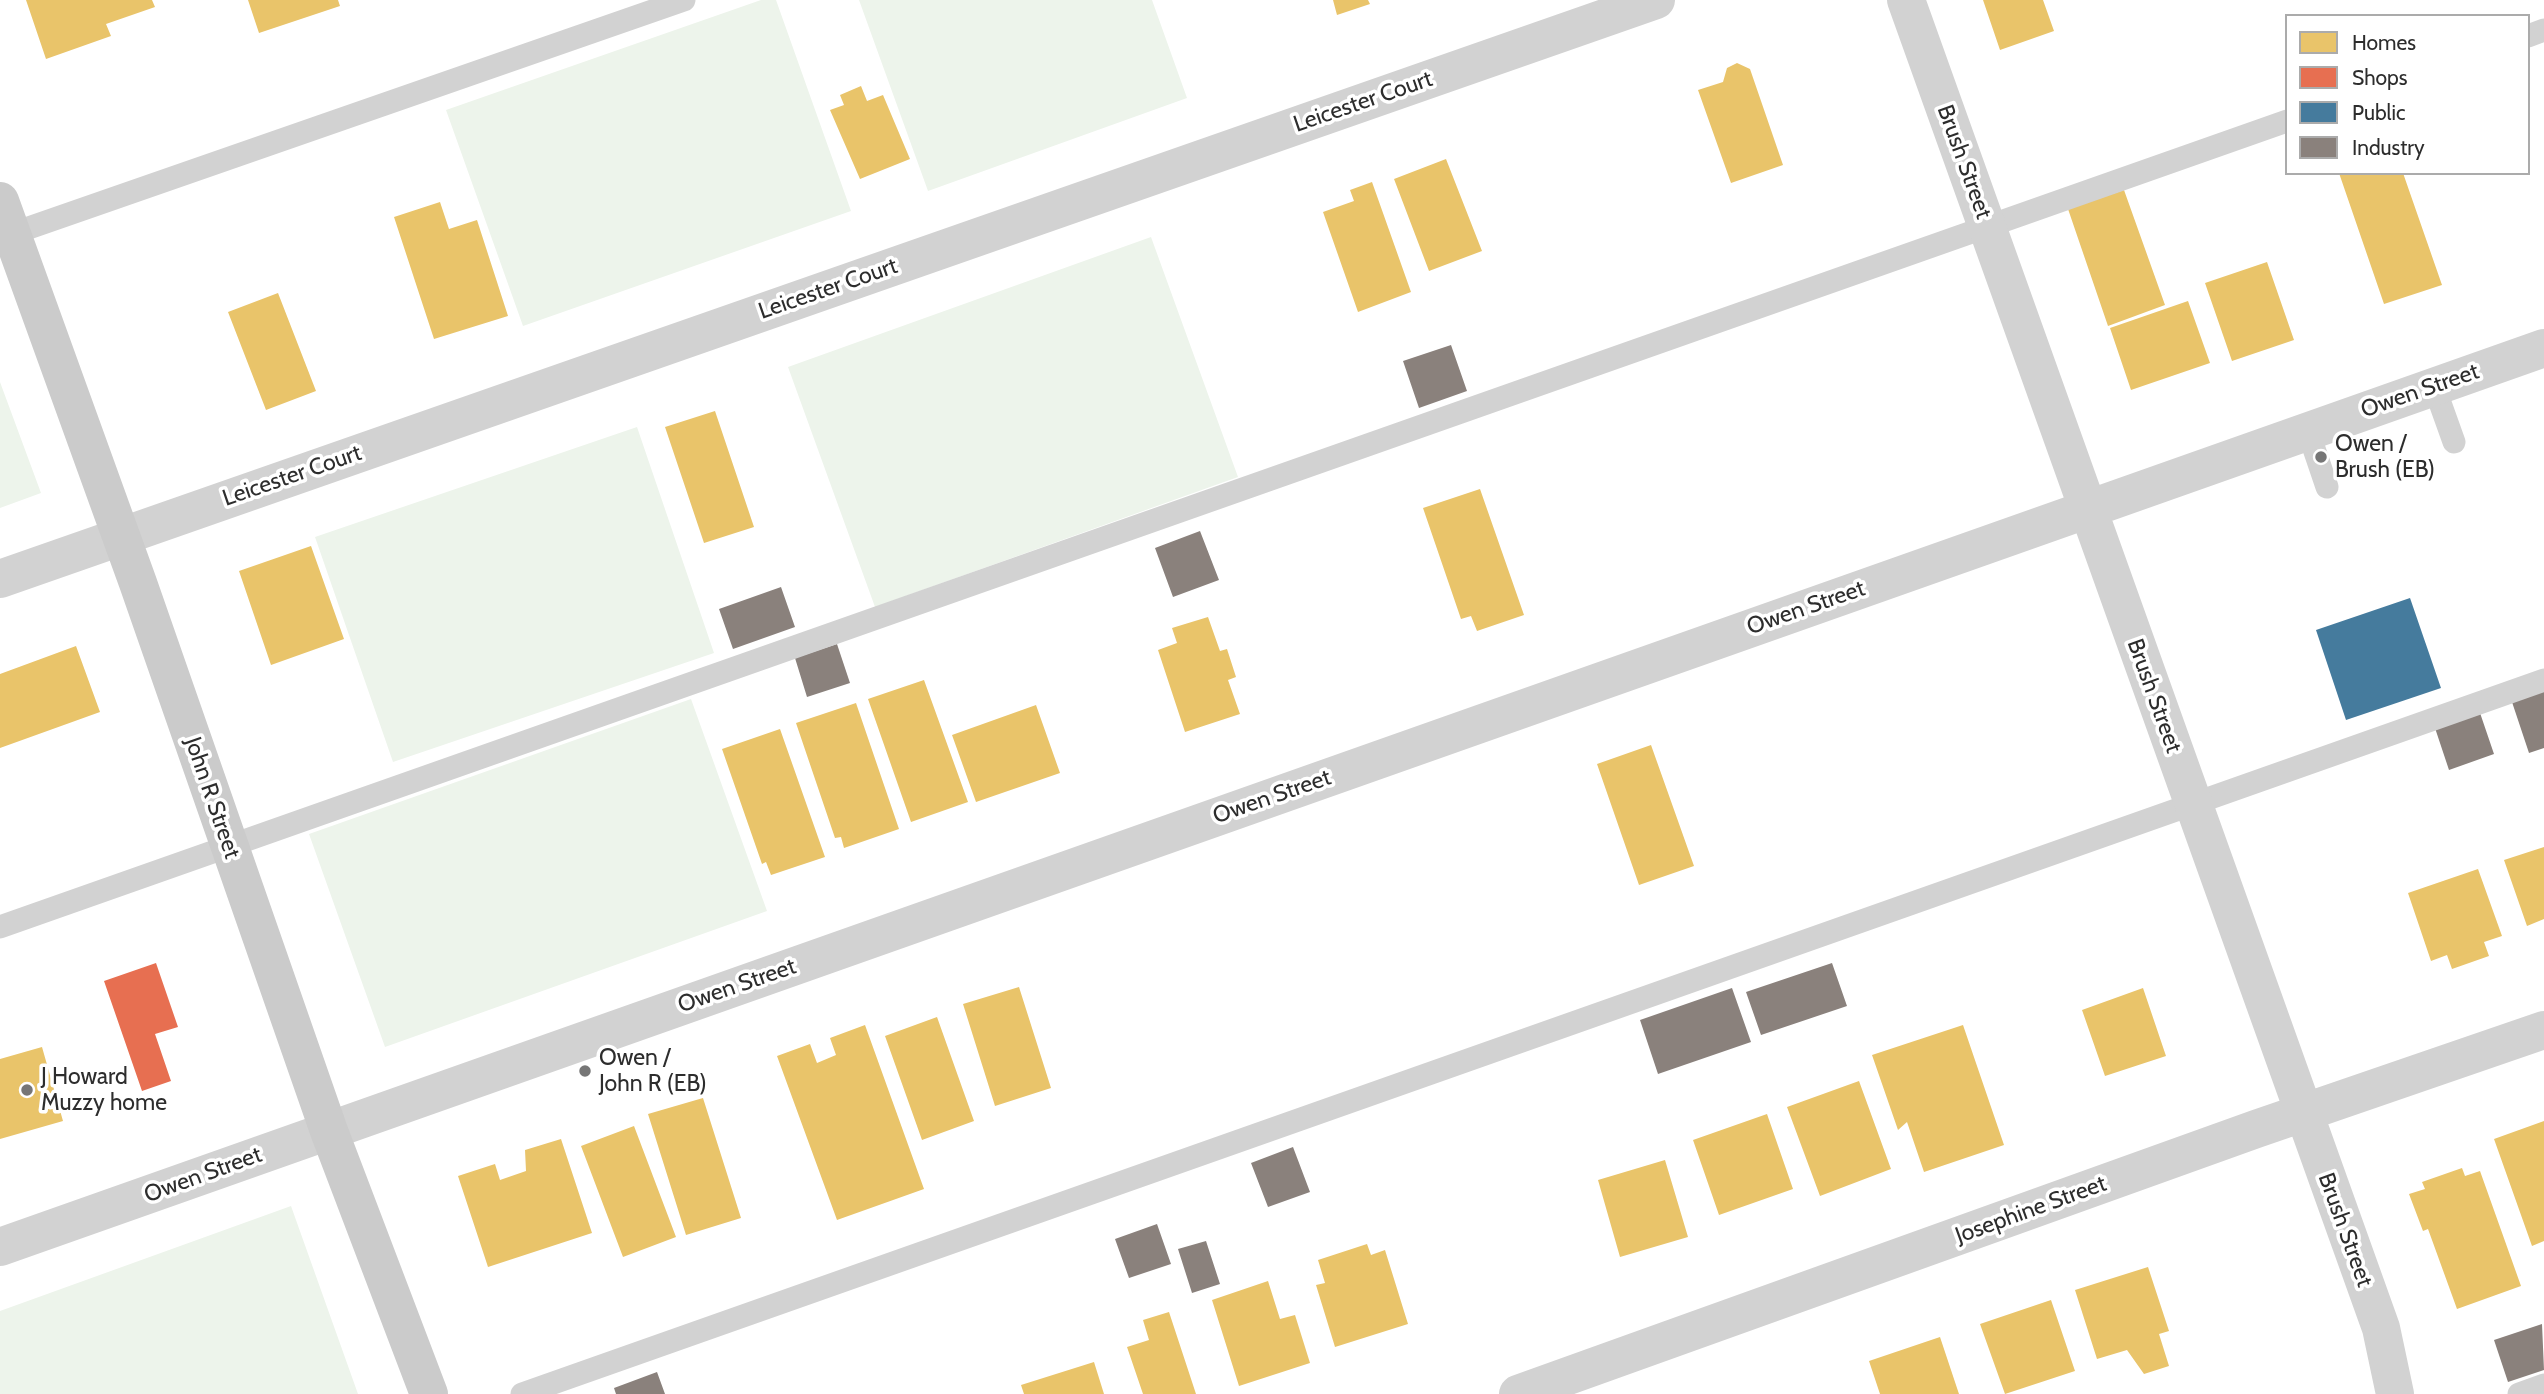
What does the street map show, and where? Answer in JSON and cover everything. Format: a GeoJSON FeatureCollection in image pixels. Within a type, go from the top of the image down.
{"type":"FeatureCollection","features":[{"type":"Feature","properties":{"kind":"street","name":"Leicester Court"},"geometry":{"type":"LineString","coordinates":[[0,579],[1656,0]]}},
{"type":"Feature","properties":{"kind":"street","name":"Brush Street"},"geometry":{"type":"LineString","coordinates":[[1906,0],[2381,1328],[2395,1394]]}},
{"type":"Feature","properties":{"kind":"street","name":"John R Street"},"geometry":{"type":"LineString","coordinates":[[4,224],[121,536],[329,1131],[429,1394]]}},
{"type":"Feature","properties":{"kind":"street","name":"Owen Street"},"geometry":{"type":"LineString","coordinates":[[0,1247],[2544,348]]}},
{"type":"Feature","properties":{"kind":"street","name":"Josephine Street"},"geometry":{"type":"LineString","coordinates":[[1518,1394],[2544,1030]]}},
{"type":"Feature","properties":{"kind":"lane"},"geometry":{"type":"LineString","coordinates":[[4,224],[684,0]]}},
{"type":"Feature","properties":{"kind":"lane"},"geometry":{"type":"LineString","coordinates":[[0,926],[2285,122]]}},
{"type":"Feature","properties":{"kind":"lane"},"geometry":{"type":"LineString","coordinates":[[2434,386],[2454,442]]}},
{"type":"Feature","properties":{"kind":"lane"},"geometry":{"type":"LineString","coordinates":[[2308,431],[2327,487]]}},
{"type":"Feature","properties":{"kind":"lane"},"geometry":{"type":"LineString","coordinates":[[522,1394],[2544,680]]}},
{"type":"Feature","properties":{"kind":"lane"},"geometry":{"type":"LineString","coordinates":[[2519,1394],[2544,1385]]}},
{"type":"Feature","properties":{"kind":"shaded area"},"geometry":{"type":"Polygon","coordinates":[[[761,0],[776,0],[851,211],[523,326],[446,110],[761,0]]]}},
{"type":"Feature","properties":{"kind":"shaded area"},"geometry":{"type":"Polygon","coordinates":[[[859,0],[1152,0],[1187,98],[928,191],[859,0]]]}},
{"type":"Feature","properties":{"kind":"shaded area"},"geometry":{"type":"Polygon","coordinates":[[[1151,237],[1238,477],[875,607],[788,367],[1151,237]]]}},
{"type":"Feature","properties":{"kind":"shaded area"},"geometry":{"type":"Polygon","coordinates":[[[0,382],[41,493],[0,508],[0,382]]]}},
{"type":"Feature","properties":{"kind":"shaded area"},"geometry":{"type":"Polygon","coordinates":[[[637,427],[714,653],[393,762],[315,537],[637,427]]]}},
{"type":"Feature","properties":{"kind":"shaded area"},"geometry":{"type":"Polygon","coordinates":[[[691,699],[767,911],[385,1047],[309,834],[691,699]]]}},
{"type":"Feature","properties":{"kind":"shaded area"},"geometry":{"type":"Polygon","coordinates":[[[291,1206],[358,1394],[0,1394],[0,1311],[291,1206]]]}},
{"type":"Feature","properties":{"kind":"building: Homes"},"geometry":{"type":"Polygon","coordinates":[[[26,0],[152,0],[155,7],[106,24],[111,36],[46,59],[26,0]]]}},
{"type":"Feature","properties":{"kind":"building: Homes"},"geometry":{"type":"Polygon","coordinates":[[[248,0],[338,0],[340,6],[259,33],[248,0]]]}},
{"type":"Feature","properties":{"kind":"building: Homes"},"geometry":{"type":"Polygon","coordinates":[[[1333,0],[1368,0],[1370,4],[1337,15],[1333,0]]]}},
{"type":"Feature","properties":{"kind":"building: Homes"},"geometry":{"type":"Polygon","coordinates":[[[1983,0],[2043,0],[2054,31],[2000,50],[1983,0]]]}},
{"type":"Feature","properties":{"kind":"building: Homes"},"geometry":{"type":"Polygon","coordinates":[[[1737,63],[1750,69],[1783,165],[1731,183],[1698,90],[1723,82],[1727,68],[1737,63]]]}},
{"type":"Feature","properties":{"kind":"building: Homes"},"geometry":{"type":"Polygon","coordinates":[[[861,86],[867,101],[883,95],[910,159],[860,179],[830,110],[844,105],[840,95],[861,86]]]}},
{"type":"Feature","properties":{"kind":"building: Homes"},"geometry":{"type":"Polygon","coordinates":[[[1446,159],[1482,251],[1429,271],[1394,179],[1446,159]]]}},
{"type":"Feature","properties":{"kind":"building: Homes"},"geometry":{"type":"Polygon","coordinates":[[[2340,175],[2404,175],[2442,285],[2384,304],[2340,175]]]}},
{"type":"Feature","properties":{"kind":"building: Homes"},"geometry":{"type":"Polygon","coordinates":[[[1372,182],[1411,292],[1358,312],[1323,212],[1354,201],[1350,190],[1372,182]]]}},
{"type":"Feature","properties":{"kind":"building: Homes"},"geometry":{"type":"Polygon","coordinates":[[[2124,190],[2165,305],[2108,326],[2068,209],[2124,190]]]}},
{"type":"Feature","properties":{"kind":"building: Homes"},"geometry":{"type":"Polygon","coordinates":[[[440,202],[449,229],[477,220],[508,316],[434,339],[394,217],[440,202]]]}},
{"type":"Feature","properties":{"kind":"building: Homes"},"geometry":{"type":"Polygon","coordinates":[[[2267,262],[2294,340],[2232,361],[2205,283],[2267,262]]]}},
{"type":"Feature","properties":{"kind":"building: Homes"},"geometry":{"type":"Polygon","coordinates":[[[278,293],[316,391],[266,410],[228,312],[278,293]]]}},
{"type":"Feature","properties":{"kind":"building: Homes"},"geometry":{"type":"Polygon","coordinates":[[[2188,301],[2210,363],[2131,390],[2110,328],[2188,301]]]}},
{"type":"Feature","properties":{"kind":"building: Homes"},"geometry":{"type":"Polygon","coordinates":[[[715,411],[754,527],[704,543],[665,427],[715,411]]]}},
{"type":"Feature","properties":{"kind":"building: Homes"},"geometry":{"type":"Polygon","coordinates":[[[1480,489],[1524,615],[1477,631],[1471,616],[1461,619],[1423,508],[1480,489]]]}},
{"type":"Feature","properties":{"kind":"building: Homes"},"geometry":{"type":"Polygon","coordinates":[[[311,546],[344,639],[271,665],[239,571],[311,546]]]}},
{"type":"Feature","properties":{"kind":"building: Homes"},"geometry":{"type":"Polygon","coordinates":[[[1208,617],[1220,651],[1227,649],[1236,677],[1228,680],[1240,714],[1185,732],[1158,650],[1177,643],[1172,628],[1208,617]]]}},
{"type":"Feature","properties":{"kind":"building: Homes"},"geometry":{"type":"Polygon","coordinates":[[[76,646],[100,712],[0,748],[0,674],[76,646]]]}},
{"type":"Feature","properties":{"kind":"building: Homes"},"geometry":{"type":"Polygon","coordinates":[[[924,680],[968,802],[911,822],[868,699],[924,680]]]}},
{"type":"Feature","properties":{"kind":"building: Homes"},"geometry":{"type":"Polygon","coordinates":[[[856,703],[899,829],[844,848],[841,837],[835,838],[796,723],[856,703]]]}},
{"type":"Feature","properties":{"kind":"building: Homes"},"geometry":{"type":"Polygon","coordinates":[[[1036,705],[1060,773],[976,802],[952,735],[1036,705]]]}},
{"type":"Feature","properties":{"kind":"building: Homes"},"geometry":{"type":"Polygon","coordinates":[[[780,729],[825,857],[771,875],[766,862],[762,864],[722,749],[780,729]]]}},
{"type":"Feature","properties":{"kind":"building: Homes"},"geometry":{"type":"Polygon","coordinates":[[[1651,745],[1694,866],[1639,885],[1597,764],[1651,745]]]}},
{"type":"Feature","properties":{"kind":"building: Homes"},"geometry":{"type":"Polygon","coordinates":[[[2544,847],[2544,919],[2527,926],[2504,860],[2544,847]]]}},
{"type":"Feature","properties":{"kind":"building: Homes"},"geometry":{"type":"Polygon","coordinates":[[[2478,869],[2502,936],[2484,942],[2489,956],[2452,969],[2447,955],[2431,961],[2408,893],[2478,869]]]}},
{"type":"Feature","properties":{"kind":"building: Homes"},"geometry":{"type":"Polygon","coordinates":[[[1019,987],[1051,1088],[995,1106],[963,1004],[1019,987]]]}},
{"type":"Feature","properties":{"kind":"building: Homes"},"geometry":{"type":"Polygon","coordinates":[[[2143,988],[2166,1056],[2105,1076],[2082,1010],[2143,988]]]}},
{"type":"Feature","properties":{"kind":"building: Homes"},"geometry":{"type":"Polygon","coordinates":[[[937,1017],[974,1121],[922,1140],[885,1036],[937,1017]]]}},
{"type":"Feature","properties":{"kind":"building: Homes"},"geometry":{"type":"Polygon","coordinates":[[[865,1025],[924,1189],[837,1220],[777,1056],[810,1044],[817,1063],[836,1055],[830,1038],[865,1025]]]}},
{"type":"Feature","properties":{"kind":"building: Homes"},"geometry":{"type":"Polygon","coordinates":[[[1963,1025],[2004,1145],[1924,1172],[1907,1122],[1898,1130],[1872,1055],[1963,1025]]]}},
{"type":"Feature","properties":{"kind":"building: Homes","name":"J Howard Muzzy home"},"geometry":{"type":"Polygon","coordinates":[[[42,1047],[63,1121],[0,1139],[0,1059],[42,1047]]]}},
{"type":"Feature","properties":{"kind":"building: Homes"},"geometry":{"type":"Polygon","coordinates":[[[1859,1081],[1891,1169],[1820,1196],[1787,1107],[1859,1081]]]}},
{"type":"Feature","properties":{"kind":"building: Homes"},"geometry":{"type":"Polygon","coordinates":[[[703,1098],[741,1218],[686,1235],[648,1114],[703,1098]]]}},
{"type":"Feature","properties":{"kind":"building: Homes"},"geometry":{"type":"Polygon","coordinates":[[[1767,1114],[1793,1189],[1719,1215],[1693,1140],[1767,1114]]]}},
{"type":"Feature","properties":{"kind":"building: Homes"},"geometry":{"type":"Polygon","coordinates":[[[2544,1121],[2544,1241],[2532,1246],[2494,1139],[2544,1121]]]}},
{"type":"Feature","properties":{"kind":"building: Homes"},"geometry":{"type":"Polygon","coordinates":[[[634,1126],[676,1237],[623,1257],[581,1146],[634,1126]]]}},
{"type":"Feature","properties":{"kind":"building: Homes"},"geometry":{"type":"Polygon","coordinates":[[[561,1139],[592,1233],[488,1267],[458,1176],[495,1164],[500,1180],[526,1171],[525,1150],[561,1139]]]}},
{"type":"Feature","properties":{"kind":"building: Homes"},"geometry":{"type":"Polygon","coordinates":[[[1665,1160],[1688,1237],[1620,1257],[1598,1180],[1665,1160]]]}},
{"type":"Feature","properties":{"kind":"building: Homes"},"geometry":{"type":"Polygon","coordinates":[[[2462,1168],[2465,1176],[2480,1171],[2521,1286],[2457,1309],[2428,1229],[2423,1231],[2409,1194],[2425,1189],[2422,1182],[2462,1168]]]}},
{"type":"Feature","properties":{"kind":"building: Homes"},"geometry":{"type":"Polygon","coordinates":[[[1367,1244],[1371,1255],[1385,1250],[1408,1324],[1335,1347],[1316,1285],[1325,1283],[1318,1260],[1367,1244]]]}},
{"type":"Feature","properties":{"kind":"building: Homes"},"geometry":{"type":"Polygon","coordinates":[[[2148,1267],[2169,1331],[2159,1334],[2169,1366],[2144,1374],[2127,1350],[2097,1359],[2075,1290],[2148,1267]]]}},
{"type":"Feature","properties":{"kind":"building: Homes"},"geometry":{"type":"Polygon","coordinates":[[[1268,1281],[1280,1319],[1295,1315],[1310,1363],[1239,1386],[1212,1300],[1268,1281]]]}},
{"type":"Feature","properties":{"kind":"building: Homes"},"geometry":{"type":"Polygon","coordinates":[[[2051,1300],[2075,1371],[2005,1394],[1980,1324],[2051,1300]]]}},
{"type":"Feature","properties":{"kind":"building: Homes"},"geometry":{"type":"Polygon","coordinates":[[[1169,1312],[1196,1394],[1143,1394],[1127,1347],[1149,1340],[1143,1320],[1169,1312]]]}},
{"type":"Feature","properties":{"kind":"building: Homes"},"geometry":{"type":"Polygon","coordinates":[[[1940,1337],[1959,1394],[1880,1394],[1869,1361],[1940,1337]]]}},
{"type":"Feature","properties":{"kind":"building: Homes"},"geometry":{"type":"Polygon","coordinates":[[[1094,1362],[1104,1394],[1024,1394],[1021,1385],[1094,1362]]]}},
{"type":"Feature","properties":{"kind":"building: Shops"},"geometry":{"type":"Polygon","coordinates":[[[156,963],[178,1027],[155,1034],[171,1081],[142,1091],[104,981],[156,963]]]}},
{"type":"Feature","properties":{"kind":"building: Public"},"geometry":{"type":"Polygon","coordinates":[[[2410,598],[2441,688],[2346,720],[2316,630],[2410,598]]]}},
{"type":"Feature","properties":{"kind":"building: Industry"},"geometry":{"type":"Polygon","coordinates":[[[1451,345],[1467,391],[1419,408],[1403,361],[1451,345]]]}},
{"type":"Feature","properties":{"kind":"building: Industry"},"geometry":{"type":"Polygon","coordinates":[[[1200,531],[1219,580],[1173,597],[1155,548],[1200,531]]]}},
{"type":"Feature","properties":{"kind":"building: Industry"},"geometry":{"type":"Polygon","coordinates":[[[781,587],[795,627],[733,649],[719,609],[781,587]]]}},
{"type":"Feature","properties":{"kind":"building: Industry"},"geometry":{"type":"Polygon","coordinates":[[[837,644],[850,683],[807,697],[795,658],[837,644]]]}},
{"type":"Feature","properties":{"kind":"building: Industry"},"geometry":{"type":"Polygon","coordinates":[[[2544,687],[2544,748],[2529,753],[2511,699],[2544,687]]]}},
{"type":"Feature","properties":{"kind":"building: Industry"},"geometry":{"type":"Polygon","coordinates":[[[2478,707],[2494,754],[2449,770],[2433,722],[2478,707]]]}},
{"type":"Feature","properties":{"kind":"building: Industry"},"geometry":{"type":"Polygon","coordinates":[[[1832,963],[1847,1006],[1761,1035],[1746,992],[1832,963]]]}},
{"type":"Feature","properties":{"kind":"building: Industry"},"geometry":{"type":"Polygon","coordinates":[[[1732,988],[1751,1042],[1658,1074],[1640,1020],[1732,988]]]}},
{"type":"Feature","properties":{"kind":"building: Industry"},"geometry":{"type":"Polygon","coordinates":[[[1293,1147],[1310,1192],[1268,1207],[1251,1163],[1293,1147]]]}},
{"type":"Feature","properties":{"kind":"building: Industry"},"geometry":{"type":"Polygon","coordinates":[[[1157,1224],[1171,1264],[1129,1278],[1115,1239],[1157,1224]]]}},
{"type":"Feature","properties":{"kind":"building: Industry"},"geometry":{"type":"Polygon","coordinates":[[[1206,1241],[1220,1284],[1192,1293],[1178,1249],[1206,1241]]]}},
{"type":"Feature","properties":{"kind":"building: Industry"},"geometry":{"type":"Polygon","coordinates":[[[2542,1324],[2544,1370],[2508,1382],[2494,1340],[2542,1324]]]}},
{"type":"Feature","properties":{"kind":"building: Industry"},"geometry":{"type":"Polygon","coordinates":[[[657,1372],[665,1394],[616,1394],[614,1388],[657,1372]]]}},
{"type":"Feature","properties":{"kind":"place","name":"Owen / Brush (EB)"},"geometry":{"type":"Point","coordinates":[2321,457]}},
{"type":"Feature","properties":{"kind":"place","name":"Owen / John R (EB)"},"geometry":{"type":"Point","coordinates":[585,1071]}},
{"type":"Feature","properties":{"kind":"place","name":"J Howard Muzzy home"},"geometry":{"type":"Point","coordinates":[27,1090]}}]}
